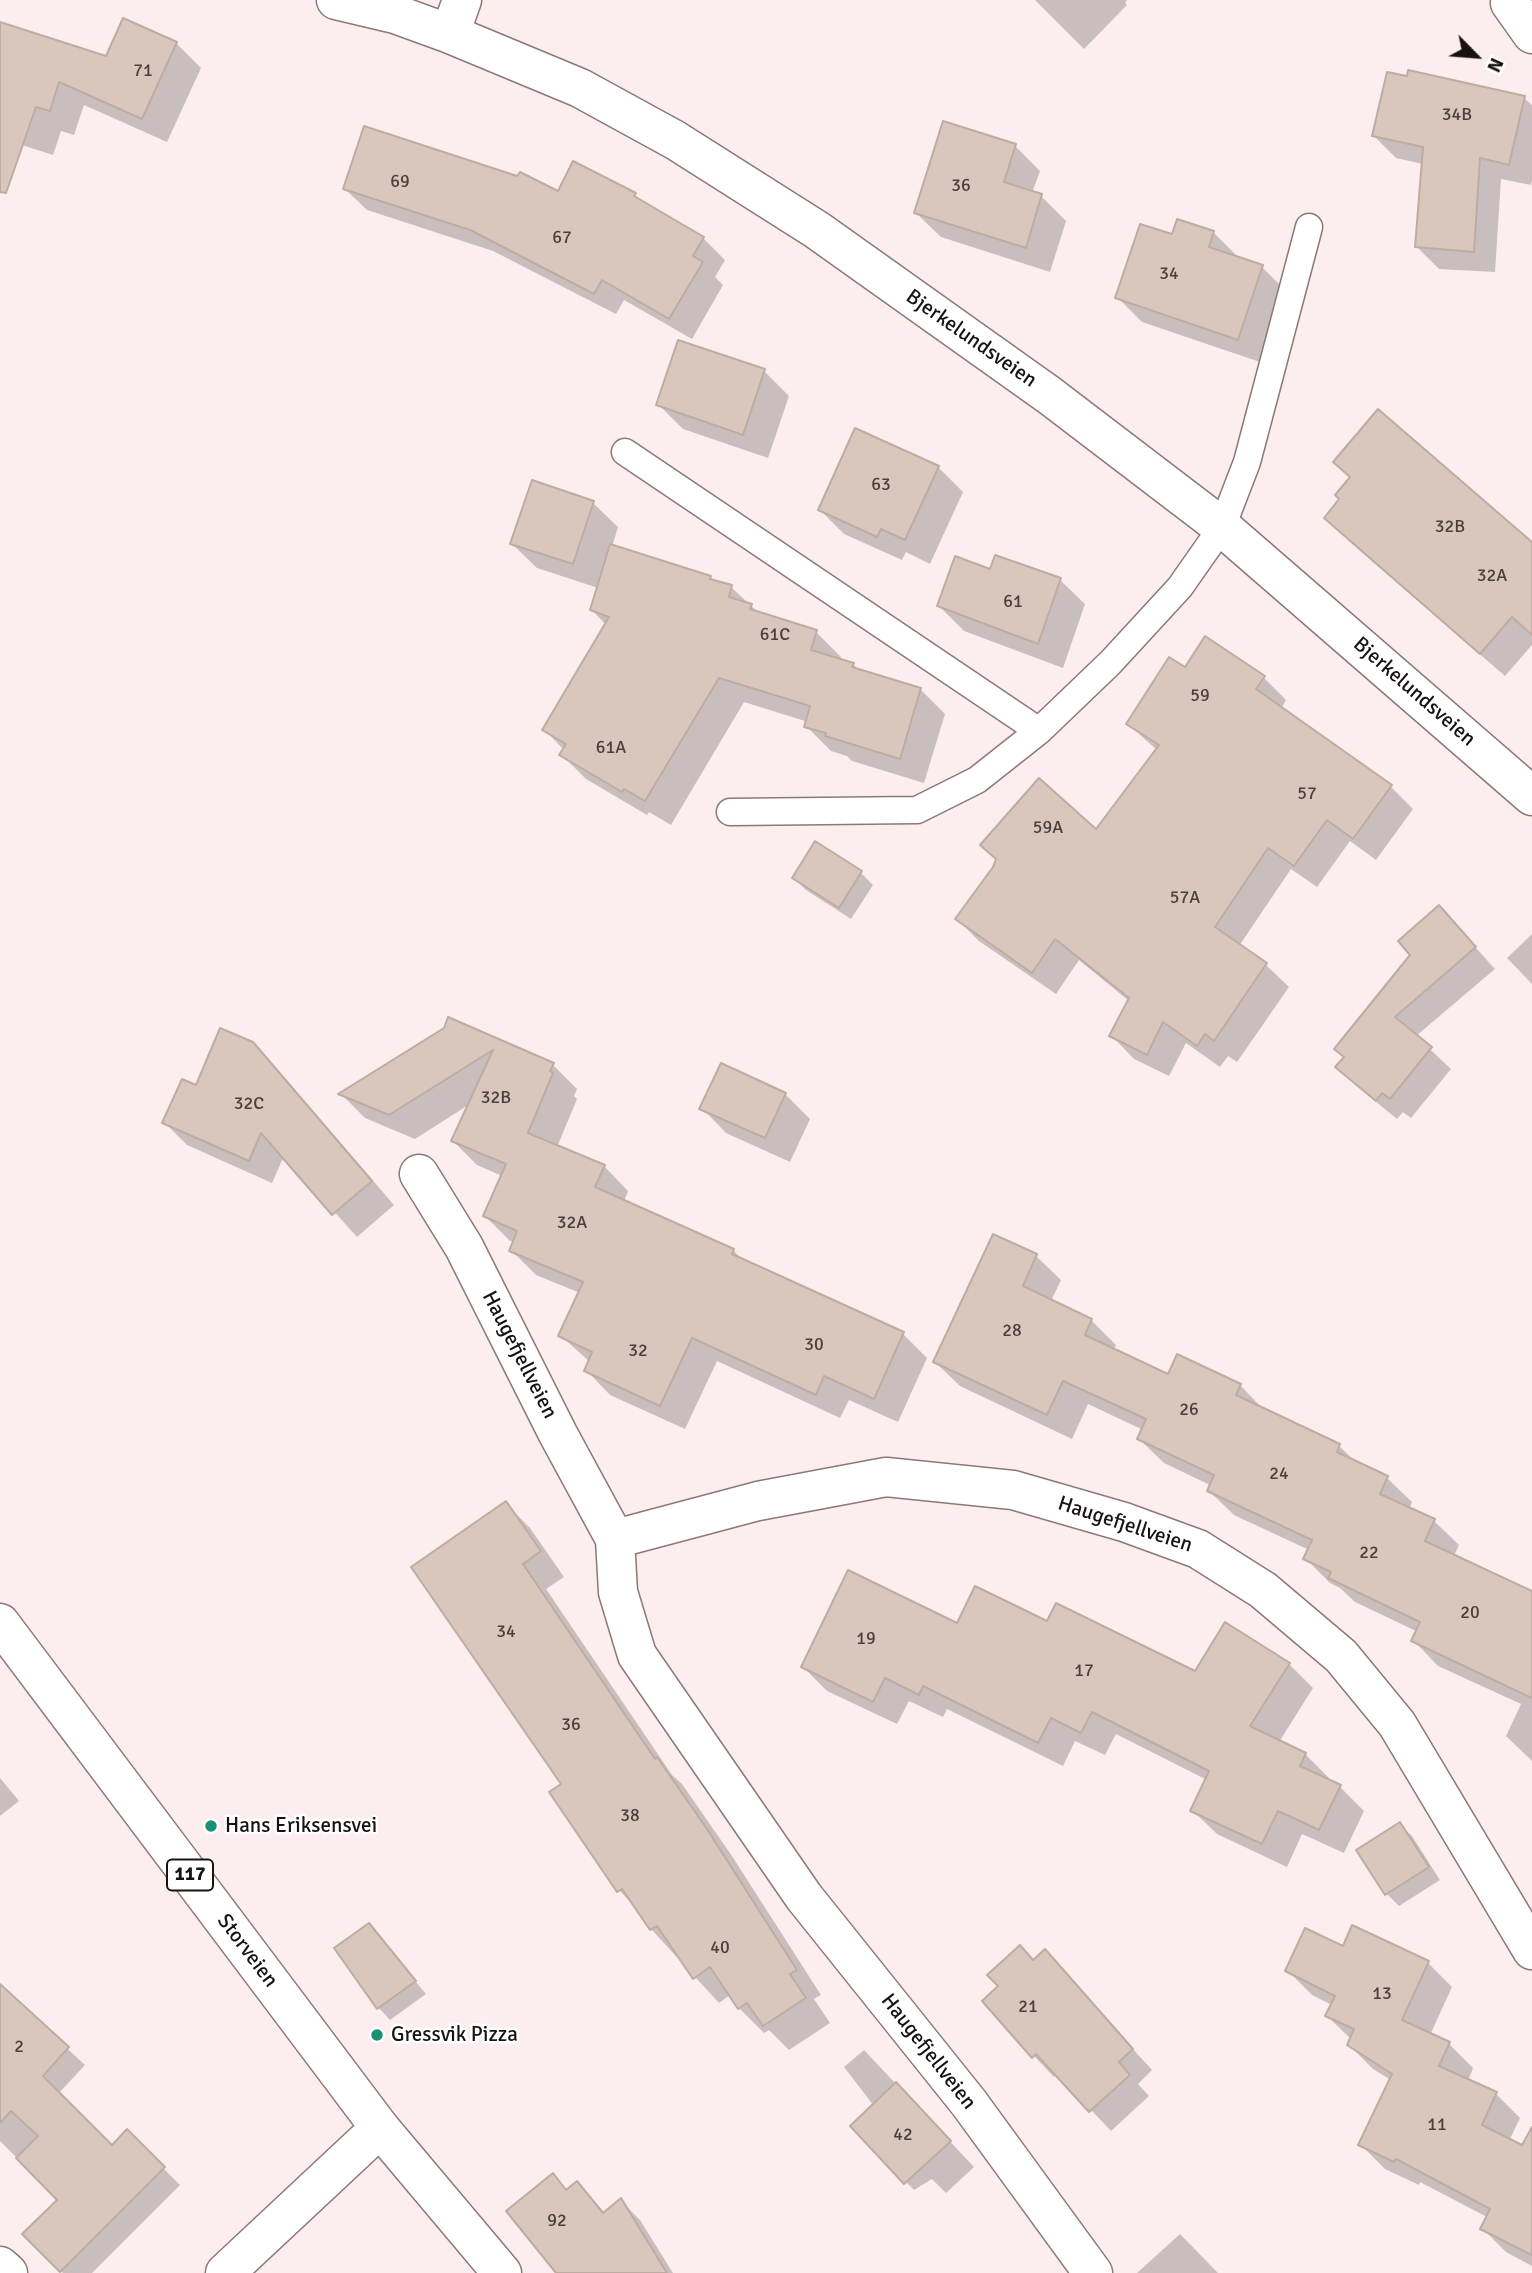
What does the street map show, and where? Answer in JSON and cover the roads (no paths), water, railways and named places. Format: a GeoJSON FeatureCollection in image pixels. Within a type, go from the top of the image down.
{"type":"FeatureCollection","features":[{"type":"Feature","properties":{"kind":"street","name":"Bjerkelundsveien"},"geometry":{"type":"LineString","coordinates":[[336,0],[395,14],[456,17],[674,140],[806,223],[1049,395],[1222,527],[1532,796]]}},
{"type":"Feature","properties":{"kind":"street"},"geometry":{"type":"LineString","coordinates":[[1510,3],[1532,34]]}},
{"type":"Feature","properties":{"kind":"street","name":"Haugefjellveien"},"geometry":{"type":"LineString","coordinates":[[419,1174],[464,1247],[558,1434],[615,1539],[618,1592],[637,1655],[804,1897],[969,2104],[1093,2273]]}},
{"type":"Feature","properties":{"kind":"street","name":"Haugefjellveien"},"geometry":{"type":"LineString","coordinates":[[615,1539],[758,1501],[886,1476],[1013,1490],[1124,1522],[1198,1549],[1263,1590],[1341,1656],[1357,1675],[1397,1724],[1532,1950]]}},
{"type":"Feature","properties":{"kind":"street","name":"Storveien"},"geometry":{"type":"LineString","coordinates":[[0,1623],[380,2128],[502,2273]]}},
{"type":"Feature","properties":{"kind":"street"},"geometry":{"type":"LineString","coordinates":[[225,2273],[380,2128]]}},
{"type":"Feature","properties":{"kind":"street"},"geometry":{"type":"LineString","coordinates":[[0,2266],[8,2273]]}},
{"type":"Feature","properties":{"kind":"lane"},"geometry":{"type":"LineString","coordinates":[[730,812],[917,810],[977,780],[1039,731],[1110,663],[1180,587],[1222,527],[1247,462],[1309,227]]}},
{"type":"Feature","properties":{"kind":"lane"},"geometry":{"type":"LineString","coordinates":[[625,452],[1039,731]]}},
{"type":"Feature","properties":{"kind":"place","name":"Hans Eriksensvei"},"geometry":{"type":"Point","coordinates":[211,1826]}},
{"type":"Feature","properties":{"kind":"place","name":"Gressvik Pizza"},"geometry":{"type":"Point","coordinates":[377,2035]}}]}
